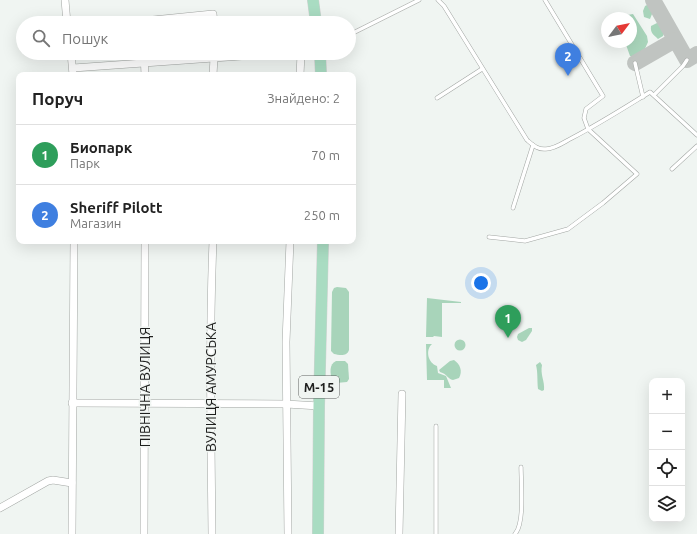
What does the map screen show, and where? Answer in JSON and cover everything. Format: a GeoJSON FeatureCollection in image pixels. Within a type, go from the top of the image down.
{"type":"FeatureCollection","features":[{"type":"Feature","properties":{"kind":"main road"},"geometry":{"type":"LineString","coordinates":[[313,0],[315,16]]}},
{"type":"Feature","properties":{"kind":"main road"},"geometry":{"type":"LineString","coordinates":[[320,60],[321,72]]}},
{"type":"Feature","properties":{"kind":"main road","name":"М-15"},"geometry":{"type":"LineString","coordinates":[[318,534],[323,244]]}},
{"type":"Feature","properties":{"kind":"street"},"geometry":{"type":"LineString","coordinates":[[65,0],[66,16]]}},
{"type":"Feature","properties":{"kind":"street"},"geometry":{"type":"LineString","coordinates":[[196,16],[213,14],[213,16]]}},
{"type":"Feature","properties":{"kind":"street"},"geometry":{"type":"LineString","coordinates":[[72,60],[73,71],[169,60]]}},
{"type":"Feature","properties":{"kind":"street"},"geometry":{"type":"LineString","coordinates":[[214,72],[216,60]]}},
{"type":"Feature","properties":{"kind":"street"},"geometry":{"type":"LineString","coordinates":[[300,72],[302,60]]}},
{"type":"Feature","properties":{"kind":"street"},"geometry":{"type":"LineString","coordinates":[[145,62],[145,72]]}},
{"type":"Feature","properties":{"kind":"street"},"geometry":{"type":"LineString","coordinates":[[72,534],[74,244]]}},
{"type":"Feature","properties":{"kind":"street","name":"ПІВНІЧНА ВУЛИЦЯ"},"geometry":{"type":"LineString","coordinates":[[144,534],[145,244]]}},
{"type":"Feature","properties":{"kind":"street","name":"ВУЛИЦЯ АМУРСЬКА"},"geometry":{"type":"LineString","coordinates":[[212,534],[210,404],[213,244]]}},
{"type":"Feature","properties":{"kind":"street"},"geometry":{"type":"LineString","coordinates":[[288,534],[286,342],[290,244]]}},
{"type":"Feature","properties":{"kind":"street"},"geometry":{"type":"LineString","coordinates":[[399,534],[402,394]]}},
{"type":"Feature","properties":{"kind":"street"},"geometry":{"type":"LineString","coordinates":[[72,403],[286,404],[319,406]]}},
{"type":"Feature","properties":{"kind":"street"},"geometry":{"type":"LineString","coordinates":[[0,508],[48,481],[53,480],[72,483]]}},
{"type":"Feature","properties":{"kind":"lane"},"geometry":{"type":"LineString","coordinates":[[356,32],[419,0]]}},
{"type":"Feature","properties":{"kind":"lane"},"geometry":{"type":"LineString","coordinates":[[438,0],[444,6],[527,140],[533,146],[540,149],[554,147],[588,129],[650,92],[697,135]]}},
{"type":"Feature","properties":{"kind":"lane"},"geometry":{"type":"LineString","coordinates":[[488,237],[525,241],[568,228],[603,203],[637,174],[588,129],[584,118],[586,109],[603,96],[545,0]]}},
{"type":"Feature","properties":{"kind":"lane"},"geometry":{"type":"LineString","coordinates":[[654,95],[684,66],[687,60]]}},
{"type":"Feature","properties":{"kind":"lane"},"geometry":{"type":"LineString","coordinates":[[635,63],[643,97]]}},
{"type":"Feature","properties":{"kind":"lane"},"geometry":{"type":"LineString","coordinates":[[437,98],[482,69]]}},
{"type":"Feature","properties":{"kind":"lane"},"geometry":{"type":"LineString","coordinates":[[513,208],[533,146]]}},
{"type":"Feature","properties":{"kind":"lane"},"geometry":{"type":"LineString","coordinates":[[672,168],[697,146]]}},
{"type":"Feature","properties":{"kind":"lane"},"geometry":{"type":"LineString","coordinates":[[436,426],[436,534]]}},
{"type":"Feature","properties":{"kind":"lane"},"geometry":{"type":"LineString","coordinates":[[515,534],[519,530],[521,520],[521,467]]}},
{"type":"Feature","properties":{"kind":"green space"},"geometry":{"type":"Polygon","coordinates":[[[649,4],[652,5],[654,9],[650,19],[644,17],[643,11],[645,6],[649,4]]]}},
{"type":"Feature","properties":{"kind":"green space"},"geometry":{"type":"Polygon","coordinates":[[[637,20],[647,36],[648,42],[642,55],[630,56],[627,48],[637,48],[637,20]]]}},
{"type":"Feature","properties":{"kind":"green space"},"geometry":{"type":"Polygon","coordinates":[[[659,22],[664,26],[665,30],[663,36],[658,39],[653,34],[651,26],[659,22]]]}},
{"type":"Feature","properties":{"kind":"green space"},"geometry":{"type":"Polygon","coordinates":[[[334,288],[346,288],[349,292],[349,350],[347,354],[343,355],[334,354],[331,351],[332,292],[334,288]]]}},
{"type":"Feature","properties":{"kind":"green space"},"geometry":{"type":"Polygon","coordinates":[[[427,298],[461,302],[442,303],[442,337],[426,337],[427,298]]]}},
{"type":"Feature","properties":{"kind":"green space"},"geometry":{"type":"Polygon","coordinates":[[[532,328],[532,331],[526,340],[522,342],[518,340],[518,334],[532,328]]]}},
{"type":"Feature","properties":{"kind":"green space"},"geometry":{"type":"Polygon","coordinates":[[[458,340],[462,340],[464,341],[464,349],[458,350],[455,347],[455,343],[458,340]]]}},
{"type":"Feature","properties":{"kind":"green space"},"geometry":{"type":"Polygon","coordinates":[[[426,344],[432,344],[428,356],[431,362],[437,366],[438,373],[446,376],[451,388],[444,388],[444,380],[427,380],[426,344]]]}},
{"type":"Feature","properties":{"kind":"green space"},"geometry":{"type":"Polygon","coordinates":[[[454,360],[458,364],[461,373],[459,378],[453,380],[439,370],[450,361],[454,360]]]}},
{"type":"Feature","properties":{"kind":"green space"},"geometry":{"type":"Polygon","coordinates":[[[336,361],[345,361],[348,364],[349,379],[347,382],[336,383],[332,380],[331,366],[336,361]]]}},
{"type":"Feature","properties":{"kind":"green space"},"geometry":{"type":"Polygon","coordinates":[[[540,362],[542,365],[544,387],[544,390],[542,391],[538,389],[536,365],[540,362]]]}},
{"type":"Feature","properties":{"kind":"taxiway"},"geometry":{"type":"LineString","coordinates":[[653,0],[687,60],[697,54]]}},
{"type":"Feature","properties":{"kind":"taxiway"},"geometry":{"type":"LineString","coordinates":[[635,63],[675,40]]}},
{"type":"Feature","properties":{"kind":"place","name":"Sheriff Pilott"},"geometry":{"type":"Point","coordinates":[568,76]}},
{"type":"Feature","properties":{"kind":"place","name":"Биопарк"},"geometry":{"type":"Point","coordinates":[508,338]}}]}
